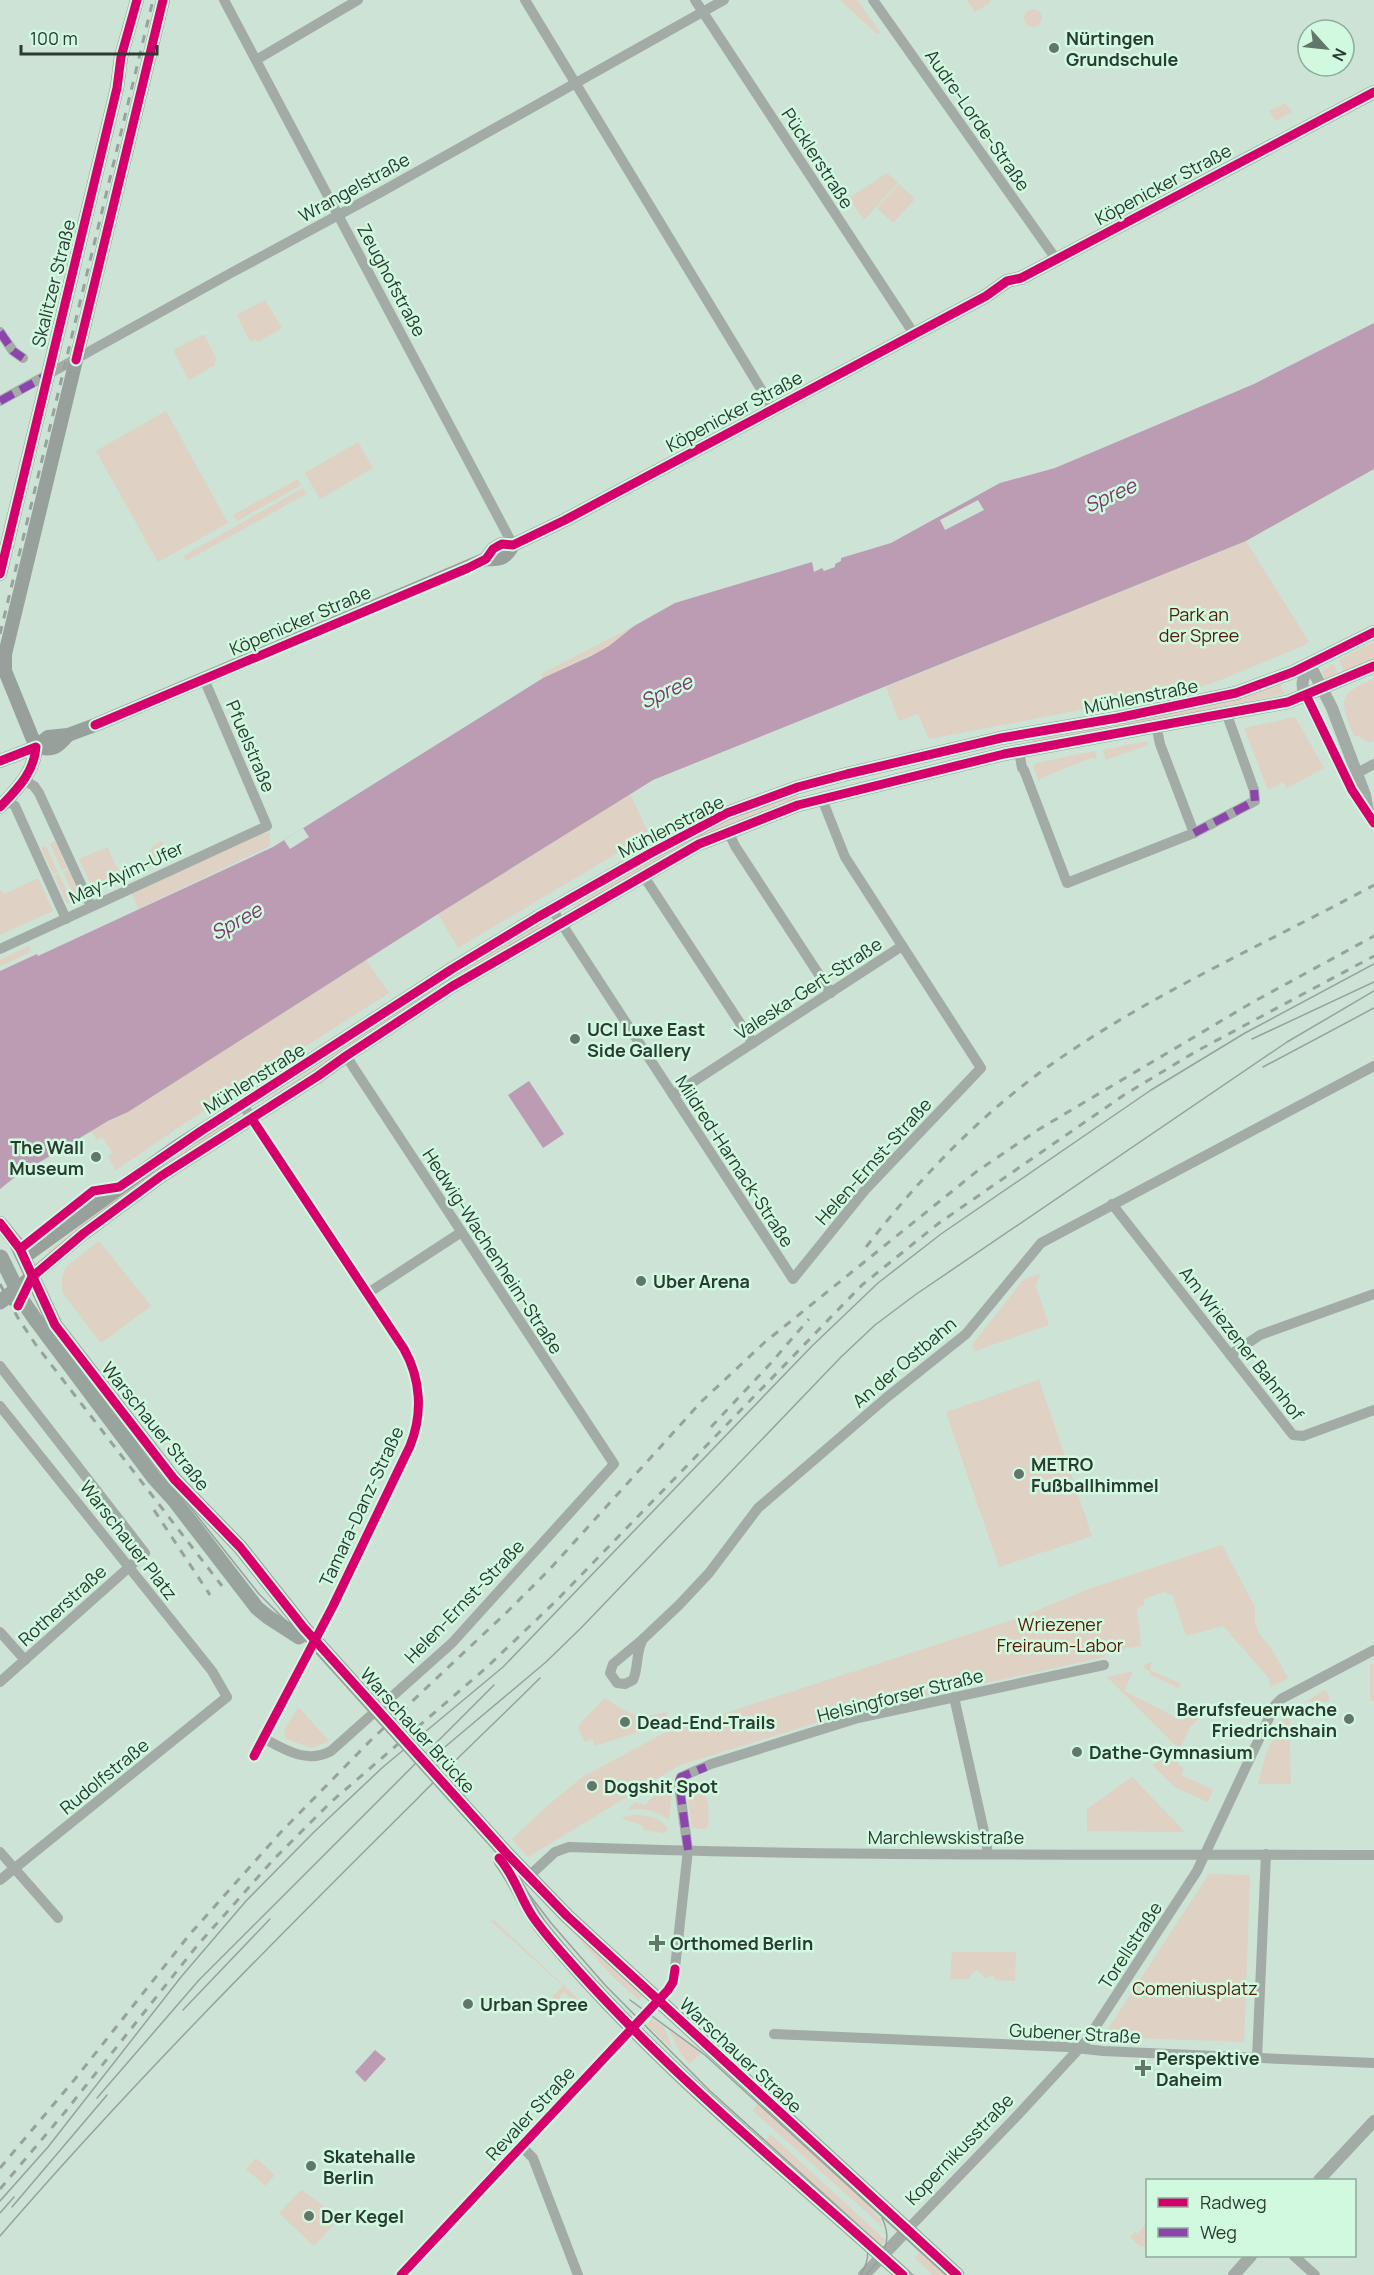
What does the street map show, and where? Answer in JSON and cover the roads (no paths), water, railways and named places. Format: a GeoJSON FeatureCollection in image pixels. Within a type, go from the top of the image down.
{"type":"FeatureCollection","features":[{"type":"Feature","properties":{"kind":"main road","name":"Skalitzer Straße"},"geometry":{"type":"LineString","coordinates":[[0,574],[117,88],[123,49],[137,0]]}},
{"type":"Feature","properties":{"kind":"main road"},"geometry":{"type":"LineString","coordinates":[[4,803],[24,780],[35,758],[36,747],[3,669],[5,654],[163,0]]}},
{"type":"Feature","properties":{"kind":"main road","name":"Köpenicker Straße"},"geometry":{"type":"LineString","coordinates":[[0,761],[36,747],[48,737],[68,735],[204,679],[486,558],[493,549],[502,544],[513,545],[565,520],[986,296],[1000,285],[1021,278],[1374,92]]}},
{"type":"Feature","properties":{"kind":"main road","name":"Mühlenstraße"},"geometry":{"type":"LineString","coordinates":[[20,1250],[452,969],[552,909],[727,813],[817,782],[1017,736],[1217,698],[1258,687],[1310,665],[1374,632]]}},
{"type":"Feature","properties":{"kind":"main road","name":"Mühlenstraße"},"geometry":{"type":"LineString","coordinates":[[17,1289],[84,1233],[160,1176],[252,1119],[451,987],[699,844],[798,805],[1019,751],[1156,725],[1227,715],[1288,702],[1374,666]]}},
{"type":"Feature","properties":{"kind":"main road"},"geometry":{"type":"LineString","coordinates":[[1017,736],[1019,751]]}},
{"type":"Feature","properties":{"kind":"main road"},"geometry":{"type":"LineString","coordinates":[[817,782],[822,800]]}},
{"type":"Feature","properties":{"kind":"main road"},"geometry":{"type":"LineString","coordinates":[[0,1223],[20,1250],[2,1265]]}},
{"type":"Feature","properties":{"kind":"main road","name":"Warschauer Straße"},"geometry":{"type":"LineString","coordinates":[[20,1250],[55,1325],[168,1472],[240,1547],[301,1633]]}},
{"type":"Feature","properties":{"kind":"main road","name":"Warschauer Straße"},"geometry":{"type":"LineString","coordinates":[[2,1265],[35,1319],[78,1375],[90,1395],[262,1613],[301,1633]]}},
{"type":"Feature","properties":{"kind":"main road"},"geometry":{"type":"LineString","coordinates":[[0,1302],[17,1289]]}},
{"type":"Feature","properties":{"kind":"main road","name":"Warschauer Brücke"},"geometry":{"type":"LineString","coordinates":[[301,1633],[505,1858]]}},
{"type":"Feature","properties":{"kind":"main road","name":"Warschauer Straße"},"geometry":{"type":"LineString","coordinates":[[505,1858],[523,1882],[567,1916],[957,2275]]}},
{"type":"Feature","properties":{"kind":"main road","name":"Warschauer Straße"},"geometry":{"type":"LineString","coordinates":[[523,1882],[527,1908],[543,1930],[633,2028],[731,2124],[790,2173],[903,2275]]}},
{"type":"Feature","properties":{"kind":"street","name":"Zeughofstraße"},"geometry":{"type":"LineString","coordinates":[[224,0],[513,545]]}},
{"type":"Feature","properties":{"kind":"street"},"geometry":{"type":"LineString","coordinates":[[256,60],[358,0]]}},
{"type":"Feature","properties":{"kind":"street"},"geometry":{"type":"LineString","coordinates":[[525,0],[773,409]]}},
{"type":"Feature","properties":{"kind":"street","name":"Pücklerstraße"},"geometry":{"type":"LineString","coordinates":[[695,0],[914,334]]}},
{"type":"Feature","properties":{"kind":"street","name":"Wrangelstraße"},"geometry":{"type":"LineString","coordinates":[[0,401],[337,215],[354,208],[724,0]]}},
{"type":"Feature","properties":{"kind":"street","name":"Audre-Lorde-Straße"},"geometry":{"type":"LineString","coordinates":[[873,0],[1056,259]]}},
{"type":"Feature","properties":{"kind":"street"},"geometry":{"type":"LineString","coordinates":[[0,332],[14,351],[23,358]]}},
{"type":"Feature","properties":{"kind":"street"},"geometry":{"type":"LineString","coordinates":[[1310,665],[1323,689],[1351,776],[1356,799],[1371,818]]}},
{"type":"Feature","properties":{"kind":"street"},"geometry":{"type":"LineString","coordinates":[[1310,665],[1302,686],[1351,776]]}},
{"type":"Feature","properties":{"kind":"street","name":"Pfuelstraße"},"geometry":{"type":"LineString","coordinates":[[204,679],[267,826]]}},
{"type":"Feature","properties":{"kind":"street"},"geometry":{"type":"LineString","coordinates":[[1019,751],[1022,768],[1067,883],[1194,833],[1255,801],[1254,790],[1227,715]]}},
{"type":"Feature","properties":{"kind":"street"},"geometry":{"type":"LineString","coordinates":[[1156,725],[1160,744],[1194,833]]}},
{"type":"Feature","properties":{"kind":"street"},"geometry":{"type":"LineString","coordinates":[[1351,776],[1374,764]]}},
{"type":"Feature","properties":{"kind":"street"},"geometry":{"type":"LineString","coordinates":[[24,780],[34,786],[39,793],[92,906]]}},
{"type":"Feature","properties":{"kind":"street"},"geometry":{"type":"LineString","coordinates":[[822,800],[845,857],[902,946]]}},
{"type":"Feature","properties":{"kind":"street"},"geometry":{"type":"LineString","coordinates":[[4,803],[15,807],[66,918]]}},
{"type":"Feature","properties":{"kind":"street","name":"May-Ayim-Ufer"},"geometry":{"type":"LineString","coordinates":[[0,949],[267,826]]}},
{"type":"Feature","properties":{"kind":"street"},"geometry":{"type":"LineString","coordinates":[[728,831],[739,852],[831,993]]}},
{"type":"Feature","properties":{"kind":"street"},"geometry":{"type":"LineString","coordinates":[[643,875],[753,1043]]}},
{"type":"Feature","properties":{"kind":"street","name":"Mildred-Harnack-Straße"},"geometry":{"type":"LineString","coordinates":[[552,909],[793,1279]]}},
{"type":"Feature","properties":{"kind":"street","name":"Valeska-Gert-Straße"},"geometry":{"type":"LineString","coordinates":[[673,1095],[902,946]]}},
{"type":"Feature","properties":{"kind":"street","name":"Helen-Ernst-Straße"},"geometry":{"type":"LineString","coordinates":[[793,1279],[865,1190],[981,1068],[902,946]]}},
{"type":"Feature","properties":{"kind":"street","name":"Hedwig-Wachenheim-Straße"},"geometry":{"type":"LineString","coordinates":[[346,1056],[460,1233],[614,1464]]}},
{"type":"Feature","properties":{"kind":"street","name":"An der Ostbahn"},"geometry":{"type":"LineString","coordinates":[[643,1639],[697,1587],[758,1508],[886,1398],[966,1334],[1041,1243],[1374,1066]]}},
{"type":"Feature","properties":{"kind":"street","name":"Tamara-Danz-Straße"},"geometry":{"type":"LineString","coordinates":[[243,1105],[404,1348],[414,1373],[419,1404],[415,1435],[333,1606],[254,1756]]}},
{"type":"Feature","properties":{"kind":"street","name":"Am Wriezener Bahnhof"},"geometry":{"type":"LineString","coordinates":[[1112,1204],[1293,1435],[1303,1436],[1374,1410]]}},
{"type":"Feature","properties":{"kind":"street"},"geometry":{"type":"LineString","coordinates":[[368,1293],[460,1233]]}},
{"type":"Feature","properties":{"kind":"street"},"geometry":{"type":"LineString","coordinates":[[1230,1355],[1260,1335],[1374,1294]]}},
{"type":"Feature","properties":{"kind":"street","name":"Warschauer Platz"},"geometry":{"type":"LineString","coordinates":[[0,1366],[145,1552]]}},
{"type":"Feature","properties":{"kind":"street","name":"Warschauer Platz"},"geometry":{"type":"LineString","coordinates":[[0,1406],[212,1671],[227,1697]]}},
{"type":"Feature","properties":{"kind":"street","name":"Helen-Ernst-Straße"},"geometry":{"type":"LineString","coordinates":[[263,1738],[303,1757],[321,1756],[331,1751],[452,1643],[614,1464]]}},
{"type":"Feature","properties":{"kind":"street","name":"Rotherstraße"},"geometry":{"type":"LineString","coordinates":[[0,1682],[145,1552]]}},
{"type":"Feature","properties":{"kind":"street"},"geometry":{"type":"LineString","coordinates":[[0,1632],[25,1660]]}},
{"type":"Feature","properties":{"kind":"street","name":"Torellstraße"},"geometry":{"type":"LineString","coordinates":[[1080,2049],[1174,1908],[1204,1856],[1275,1706],[1281,1700],[1374,1650]]}},
{"type":"Feature","properties":{"kind":"street","name":"Helsingforser Straße"},"geometry":{"type":"LineString","coordinates":[[688,1851],[679,1781],[681,1777],[858,1718],[1104,1665]]}},
{"type":"Feature","properties":{"kind":"street","name":"Rudolfstraße"},"geometry":{"type":"LineString","coordinates":[[0,1880],[227,1697]]}},
{"type":"Feature","properties":{"kind":"street"},"geometry":{"type":"LineString","coordinates":[[954,1697],[987,1853]]}},
{"type":"Feature","properties":{"kind":"street","name":"Marchlewskistraße"},"geometry":{"type":"LineString","coordinates":[[523,1882],[555,1852],[569,1847],[688,1851],[1204,1856],[1374,1855]]}},
{"type":"Feature","properties":{"kind":"street","name":"Revaler Straße"},"geometry":{"type":"LineString","coordinates":[[401,2275],[670,1988],[674,1977],[688,1851]]}},
{"type":"Feature","properties":{"kind":"street"},"geometry":{"type":"LineString","coordinates":[[0,1852],[58,1918]]}},
{"type":"Feature","properties":{"kind":"street"},"geometry":{"type":"LineString","coordinates":[[1257,2058],[1266,1854]]}},
{"type":"Feature","properties":{"kind":"street","name":"Gubener Straße"},"geometry":{"type":"LineString","coordinates":[[774,2034],[1374,2062]]}},
{"type":"Feature","properties":{"kind":"street","name":"Kopernikusstraße"},"geometry":{"type":"LineString","coordinates":[[864,2275],[1080,2049]]}},
{"type":"Feature","properties":{"kind":"street"},"geometry":{"type":"LineString","coordinates":[[1321,2179],[1374,2121]]}},
{"type":"Feature","properties":{"kind":"street"},"geometry":{"type":"LineString","coordinates":[[522,2147],[533,2158],[578,2275]]}},
{"type":"Feature","properties":{"kind":"street"},"geometry":{"type":"LineString","coordinates":[[1234,2275],[1250,2257]]}},
{"type":"Feature","properties":{"kind":"street"},"geometry":{"type":"LineString","coordinates":[[1295,2257],[1315,2275]]}},
{"type":"Feature","properties":{"kind":"water","name":"Spree"},"geometry":{"type":"Polygon","coordinates":[[[1374,323],[1374,469],[1246,541],[653,780],[128,1112],[108,1121],[15,1177],[0,1189],[0,971],[37,954],[38,956],[273,847],[543,678],[609,646],[634,626],[675,603],[812,562],[814,572],[822,568],[824,571],[835,567],[841,558],[891,543],[1000,483],[1055,468],[1254,384],[1374,323]]]}},
{"type":"Feature","properties":{"kind":"water"},"geometry":{"type":"Polygon","coordinates":[[[529,1081],[564,1134],[543,1148],[508,1095],[529,1081]]]}},
{"type":"Feature","properties":{"kind":"water"},"geometry":{"type":"Polygon","coordinates":[[[375,2050],[386,2059],[365,2082],[355,2072],[375,2050]]]}},
{"type":"Feature","properties":{"kind":"tram line"},"geometry":{"type":"LineString","coordinates":[[0,2201],[48,2147],[181,1977],[246,1901],[383,1767],[503,1667],[812,1346],[878,1283],[941,1234],[1151,1090],[1245,1033],[1374,964]]}},
{"type":"Feature","properties":{"kind":"tram line"},"geometry":{"type":"LineString","coordinates":[[1252,1039],[1374,982]]}},
{"type":"Feature","properties":{"kind":"tram line"},"geometry":{"type":"LineString","coordinates":[[427,1762],[546,1662],[581,1628],[841,1357],[875,1325],[915,1295],[1287,1042],[1374,991]]}},
{"type":"Feature","properties":{"kind":"tram line"},"geometry":{"type":"LineString","coordinates":[[1263,1067],[1374,1008]]}},
{"type":"Feature","properties":{"kind":"tram line"},"geometry":{"type":"LineString","coordinates":[[103,1397],[259,1594],[300,1635],[503,1860],[551,1923],[605,1985],[709,2090],[913,2275]]}},
{"type":"Feature","properties":{"kind":"tram line"},"geometry":{"type":"LineString","coordinates":[[0,2236],[100,2124],[204,2014],[363,1852],[540,1678]]}},
{"type":"Feature","properties":{"kind":"tram line"},"geometry":{"type":"LineString","coordinates":[[97,2098],[199,1980],[494,1685]]}},
{"type":"Feature","properties":{"kind":"tram line"},"geometry":{"type":"LineString","coordinates":[[183,2010],[270,1919]]}},
{"type":"Feature","properties":{"kind":"tram line"},"geometry":{"type":"LineString","coordinates":[[630,2000],[705,2055],[946,2275]]}},
{"type":"Feature","properties":{"kind":"tram line"},"geometry":{"type":"LineString","coordinates":[[12,2207],[107,2095]]}},
{"type":"Feature","properties":{"kind":"tram line"},"geometry":{"type":"LineString","coordinates":[[0,2213],[14,2197]]}},
{"type":"Feature","properties":{"kind":"tram line"},"geometry":{"type":"LineString","coordinates":[[866,2275],[885,2249],[887,2235],[882,2218]]}},
{"type":"Feature","properties":{"kind":"tram line"},"geometry":{"type":"LineString","coordinates":[[861,2274],[868,2253],[863,2232]]}},
{"type":"Feature","properties":{"kind":"railway"},"geometry":{"type":"LineString","coordinates":[[0,634],[153,0]]}},
{"type":"Feature","properties":{"kind":"railway"},"geometry":{"type":"LineString","coordinates":[[866,1247],[946,1155],[990,1113],[1038,1074],[1118,1021],[1160,997],[1374,885]]}},
{"type":"Feature","properties":{"kind":"railway"},"geometry":{"type":"LineString","coordinates":[[0,2168],[75,2079],[190,1934],[281,1832],[371,1740],[549,1570],[701,1402],[765,1342],[976,1172],[1036,1131],[1253,1002],[1374,936]]}},
{"type":"Feature","properties":{"kind":"railway"},"geometry":{"type":"LineString","coordinates":[[0,2189],[65,2112],[196,1947],[273,1860],[331,1802],[486,1668],[556,1601],[862,1285],[939,1223],[1124,1095],[1195,1052],[1374,956]]}},
{"type":"Feature","properties":{"kind":"railway"},"geometry":{"type":"LineString","coordinates":[[0,1284],[36,1345],[222,1586]]}},
{"type":"Feature","properties":{"kind":"railway"},"geometry":{"type":"LineString","coordinates":[[711,1427],[809,1319]]}},
{"type":"Feature","properties":{"kind":"railway"},"geometry":{"type":"LineString","coordinates":[[154,1510],[210,1595]]}},
{"type":"Feature","properties":{"kind":"place","name":"Nürtingen Grundschule"},"geometry":{"type":"Point","coordinates":[1054,48]}},
{"type":"Feature","properties":{"kind":"place","name":"UCI Luxe East Side Gallery"},"geometry":{"type":"Point","coordinates":[575,1039]}},
{"type":"Feature","properties":{"kind":"place","name":"The Wall Museum"},"geometry":{"type":"Point","coordinates":[96,1157]}},
{"type":"Feature","properties":{"kind":"place","name":"Uber Arena"},"geometry":{"type":"Point","coordinates":[641,1281]}},
{"type":"Feature","properties":{"kind":"place","name":"METRO Fußballhimmel"},"geometry":{"type":"Point","coordinates":[1019,1474]}},
{"type":"Feature","properties":{"kind":"place","name":"Berufsfeuerwache Friedrichshain"},"geometry":{"type":"Point","coordinates":[1349,1719]}},
{"type":"Feature","properties":{"kind":"place","name":"Dead-End-Trails"},"geometry":{"type":"Point","coordinates":[625,1722]}},
{"type":"Feature","properties":{"kind":"place","name":"Dathe-Gymnasium"},"geometry":{"type":"Point","coordinates":[1077,1752]}},
{"type":"Feature","properties":{"kind":"place","name":"Dogshit Spot"},"geometry":{"type":"Point","coordinates":[592,1786]}},
{"type":"Feature","properties":{"kind":"place","name":"Orthomed Berlin"},"geometry":{"type":"Point","coordinates":[657,1943]}},
{"type":"Feature","properties":{"kind":"place","name":"Urban Spree"},"geometry":{"type":"Point","coordinates":[468,2004]}},
{"type":"Feature","properties":{"kind":"place","name":"Perspektive Daheim"},"geometry":{"type":"Point","coordinates":[1143,2068]}},
{"type":"Feature","properties":{"kind":"place","name":"Skatehalle Berlin"},"geometry":{"type":"Point","coordinates":[311,2166]}},
{"type":"Feature","properties":{"kind":"place","name":"Der Kegel"},"geometry":{"type":"Point","coordinates":[309,2216]}},
{"type":"Feature","properties":{"kind":"park label","name":"Park an der Spree"},"geometry":{"type":"Point","coordinates":[1199,624]}},
{"type":"Feature","properties":{"kind":"park label","name":"Wriezener Freiraum-Labor"},"geometry":{"type":"Point","coordinates":[1060,1634]}},
{"type":"Feature","properties":{"kind":"park label","name":"Comeniusplatz"},"geometry":{"type":"Point","coordinates":[1195,1988]}}]}
